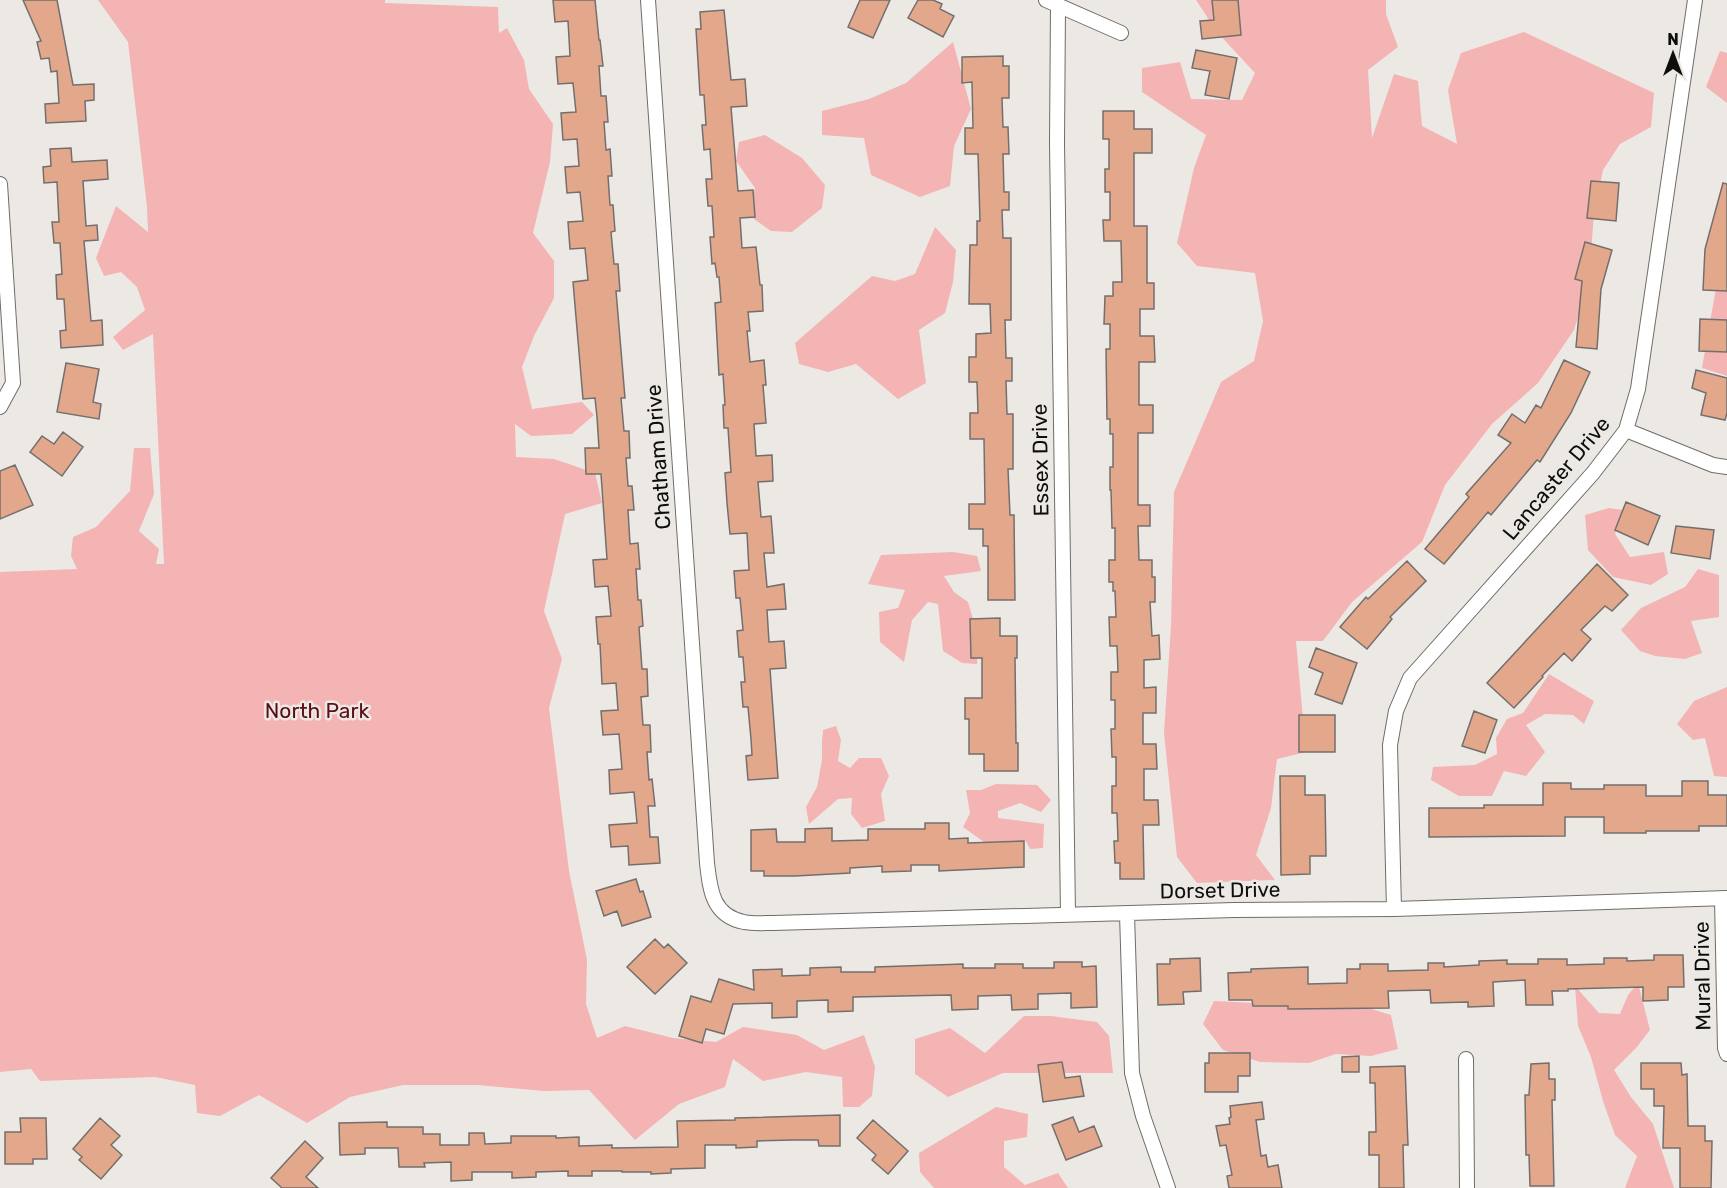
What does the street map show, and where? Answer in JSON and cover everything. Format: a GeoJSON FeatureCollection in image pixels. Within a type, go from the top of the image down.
{"type":"FeatureCollection","features":[{"type":"Feature","properties":{"kind":"street","name":"Chatham Drive"},"geometry":{"type":"LineString","coordinates":[[648,0],[707,863],[710,888],[719,908]]}},
{"type":"Feature","properties":{"kind":"street","name":"Lancaster Drive"},"geometry":{"type":"LineString","coordinates":[[1394,909],[1390,745],[1396,711],[1410,678],[1593,473],[1626,430],[1638,389],[1695,0]]}},
{"type":"Feature","properties":{"kind":"street"},"geometry":{"type":"LineString","coordinates":[[1052,3],[1121,33]]}},
{"type":"Feature","properties":{"kind":"street","name":"Essex Drive"},"geometry":{"type":"LineString","coordinates":[[1052,3],[1057,143],[1068,914]]}},
{"type":"Feature","properties":{"kind":"street"},"geometry":{"type":"LineString","coordinates":[[0,184],[13,383],[0,407]]}},
{"type":"Feature","properties":{"kind":"street"},"geometry":{"type":"LineString","coordinates":[[1626,430],[1713,465],[1727,467]]}},
{"type":"Feature","properties":{"kind":"street","name":"Dorset Drive"},"geometry":{"type":"LineString","coordinates":[[719,908],[730,917],[744,923],[1234,910],[1394,909],[1724,898]]}},
{"type":"Feature","properties":{"kind":"street","name":"Mural Drive"},"geometry":{"type":"LineString","coordinates":[[1724,898],[1725,1048],[1727,1054]]}},
{"type":"Feature","properties":{"kind":"street"},"geometry":{"type":"LineString","coordinates":[[1127,914],[1132,1073],[1143,1116],[1168,1188]]}},
{"type":"Feature","properties":{"kind":"street"},"geometry":{"type":"LineString","coordinates":[[1466,1059],[1467,1188]]}},
{"type":"Feature","properties":{"kind":"green space","name":"North Park"},"geometry":{"type":"Polygon","coordinates":[[[98,0],[385,0],[385,3],[498,7],[499,33],[507,28],[524,60],[529,89],[553,124],[550,162],[533,233],[554,261],[554,298],[534,336],[522,367],[532,409],[582,402],[594,415],[572,434],[531,436],[515,424],[516,457],[554,459],[595,473],[602,503],[565,514],[544,611],[562,659],[549,708],[569,871],[587,960],[586,1004],[597,1038],[625,1026],[673,1038],[716,1042],[743,1027],[797,1035],[824,1050],[864,1035],[875,1067],[872,1096],[859,1107],[843,1107],[842,1077],[806,1072],[763,1081],[733,1059],[725,1087],[679,1104],[635,1140],[589,1090],[544,1091],[478,1085],[403,1085],[350,1097],[307,1123],[259,1095],[220,1116],[197,1113],[195,1085],[155,1077],[40,1081],[31,1069],[0,1072],[0,572],[77,569],[71,556],[73,537],[96,527],[130,491],[134,448],[150,448],[154,494],[139,531],[159,549],[156,564],[164,564],[153,334],[123,350],[113,337],[145,310],[137,287],[121,272],[104,276],[96,258],[116,206],[148,232],[128,42],[98,0]]]}},
{"type":"Feature","properties":{"kind":"green space"},"geometry":{"type":"Polygon","coordinates":[[[1196,0],[1386,0],[1386,14],[1398,47],[1368,70],[1372,138],[1394,74],[1418,81],[1422,126],[1457,144],[1448,90],[1461,53],[1524,32],[1654,93],[1651,127],[1620,144],[1603,170],[1594,212],[1589,281],[1574,330],[1538,383],[1492,424],[1445,485],[1422,542],[1352,602],[1323,641],[1296,641],[1306,752],[1277,759],[1271,808],[1256,855],[1275,880],[1197,883],[1177,857],[1164,733],[1171,626],[1174,492],[1221,382],[1254,361],[1263,321],[1255,273],[1197,266],[1177,243],[1194,168],[1206,135],[1142,92],[1142,68],[1180,62],[1191,99],[1242,100],[1255,73],[1217,32],[1196,0]]]}},
{"type":"Feature","properties":{"kind":"green space"},"geometry":{"type":"Polygon","coordinates":[[[953,42],[971,109],[954,146],[950,186],[920,197],[871,175],[864,138],[822,135],[822,111],[869,99],[906,83],[953,42]]]}},
{"type":"Feature","properties":{"kind":"green space"},"geometry":{"type":"Polygon","coordinates":[[[1720,51],[1727,53],[1727,103],[1706,87],[1720,51]]]}},
{"type":"Feature","properties":{"kind":"green space"},"geometry":{"type":"Polygon","coordinates":[[[765,135],[802,158],[825,185],[822,208],[792,232],[771,231],[747,214],[755,188],[736,161],[739,142],[765,135]]]}},
{"type":"Feature","properties":{"kind":"green space"},"geometry":{"type":"Polygon","coordinates":[[[935,227],[956,250],[953,282],[945,313],[919,330],[926,383],[898,399],[856,364],[828,372],[799,364],[795,343],[872,276],[895,281],[915,274],[935,227]]]}},
{"type":"Feature","properties":{"kind":"green space"},"geometry":{"type":"Polygon","coordinates":[[[1716,288],[1727,288],[1727,376],[1702,368],[1716,288]]]}},
{"type":"Feature","properties":{"kind":"green space"},"geometry":{"type":"Polygon","coordinates":[[[1609,508],[1623,510],[1615,534],[1630,557],[1664,552],[1668,574],[1651,585],[1613,577],[1588,550],[1585,515],[1609,508]]]}},
{"type":"Feature","properties":{"kind":"green space"},"geometry":{"type":"Polygon","coordinates":[[[953,552],[977,556],[981,571],[944,576],[954,592],[968,602],[978,636],[977,664],[962,663],[943,651],[938,604],[928,602],[912,620],[904,662],[880,642],[879,612],[898,608],[905,590],[868,584],[881,555],[953,552]]]}},
{"type":"Feature","properties":{"kind":"green space"},"geometry":{"type":"Polygon","coordinates":[[[1698,569],[1719,575],[1719,617],[1691,621],[1702,653],[1685,659],[1655,656],[1640,651],[1621,630],[1641,608],[1685,587],[1698,569]]]}},
{"type":"Feature","properties":{"kind":"green space"},"geometry":{"type":"Polygon","coordinates":[[[1549,674],[1594,701],[1584,724],[1573,715],[1545,714],[1526,725],[1545,752],[1526,776],[1504,771],[1492,796],[1459,796],[1431,780],[1433,767],[1475,765],[1497,754],[1496,738],[1507,719],[1523,713],[1549,674]]]}},
{"type":"Feature","properties":{"kind":"green space"},"geometry":{"type":"Polygon","coordinates":[[[1727,687],[1727,777],[1714,776],[1705,738],[1693,740],[1677,724],[1694,701],[1727,687]]]}},
{"type":"Feature","properties":{"kind":"green space"},"geometry":{"type":"Polygon","coordinates":[[[836,726],[841,740],[838,761],[850,768],[859,758],[881,758],[889,776],[881,794],[885,821],[862,828],[851,814],[852,798],[838,799],[809,824],[806,807],[817,787],[822,760],[823,730],[836,726]]]}},
{"type":"Feature","properties":{"kind":"green space"},"geometry":{"type":"Polygon","coordinates":[[[996,784],[1037,785],[1051,800],[1041,812],[1020,803],[998,811],[998,818],[1044,824],[1043,848],[1030,849],[1026,841],[984,842],[963,827],[970,813],[966,790],[981,790],[996,784]]]}},
{"type":"Feature","properties":{"kind":"green space"},"geometry":{"type":"Polygon","coordinates":[[[1638,983],[1650,1030],[1614,1070],[1631,1097],[1653,1124],[1674,1188],[1625,1188],[1637,1156],[1615,1135],[1591,1057],[1578,1026],[1575,986],[1599,1013],[1620,1014],[1628,995],[1638,983]]]}},
{"type":"Feature","properties":{"kind":"green space"},"geometry":{"type":"Polygon","coordinates":[[[1214,1001],[1309,1006],[1358,1005],[1391,1015],[1398,1049],[1371,1056],[1336,1054],[1309,1063],[1260,1062],[1223,1050],[1203,1024],[1214,1001]]]}},
{"type":"Feature","properties":{"kind":"green space"},"geometry":{"type":"Polygon","coordinates":[[[1024,1016],[1051,1016],[1097,1022],[1109,1036],[1113,1073],[1003,1073],[948,1097],[915,1074],[915,1039],[950,1028],[985,1053],[1024,1016]]]}},
{"type":"Feature","properties":{"kind":"green space"},"geometry":{"type":"Polygon","coordinates":[[[996,1107],[1028,1114],[1027,1137],[1004,1141],[1004,1167],[1025,1185],[1058,1173],[1068,1188],[934,1188],[920,1172],[919,1153],[996,1107]]]}},
{"type":"Feature","properties":{"kind":"building"},"geometry":{"type":"Polygon","coordinates":[[[23,0],[57,0],[73,85],[94,84],[94,100],[85,101],[86,121],[46,123],[45,104],[59,103],[57,71],[51,72],[49,58],[41,59],[37,42],[41,41],[23,0]]]}},
{"type":"Feature","properties":{"kind":"building"},"geometry":{"type":"Polygon","coordinates":[[[553,0],[595,0],[600,40],[603,66],[599,66],[601,96],[606,96],[608,122],[604,122],[606,150],[610,149],[612,176],[608,176],[615,231],[611,232],[614,264],[618,264],[620,291],[616,291],[625,398],[621,398],[624,431],[629,431],[630,458],[626,458],[628,486],[632,486],[634,510],[628,510],[630,544],[638,543],[640,569],[636,569],[643,626],[639,627],[642,669],[647,669],[648,696],[641,697],[643,725],[650,725],[651,752],[647,752],[649,780],[652,779],[655,806],[648,806],[650,837],[658,837],[660,863],[629,865],[628,846],[611,847],[609,825],[637,823],[634,792],[610,794],[609,770],[622,769],[619,734],[603,735],[601,711],[618,710],[616,683],[602,684],[600,644],[598,644],[596,617],[611,616],[608,586],[595,587],[593,560],[607,559],[601,474],[586,474],[585,448],[599,448],[597,417],[595,398],[583,399],[573,282],[588,280],[585,248],[570,249],[568,222],[583,221],[580,192],[567,193],[565,167],[579,166],[577,139],[563,140],[561,113],[576,112],[573,83],[558,84],[556,57],[570,56],[568,21],[555,22],[553,0]]]}},
{"type":"Feature","properties":{"kind":"building"},"geometry":{"type":"Polygon","coordinates":[[[860,0],[890,0],[873,38],[848,27],[860,0]]]}},
{"type":"Feature","properties":{"kind":"building"},"geometry":{"type":"Polygon","coordinates":[[[918,0],[933,0],[942,4],[940,9],[954,16],[943,37],[908,18],[918,0]]]}},
{"type":"Feature","properties":{"kind":"building"},"geometry":{"type":"Polygon","coordinates":[[[1212,0],[1238,0],[1241,35],[1202,39],[1200,21],[1214,20],[1212,0]]]}},
{"type":"Feature","properties":{"kind":"building"},"geometry":{"type":"Polygon","coordinates":[[[724,10],[731,80],[745,79],[747,106],[731,107],[738,191],[753,190],[755,217],[740,218],[742,248],[756,247],[760,285],[762,285],[763,311],[748,312],[750,331],[747,331],[750,362],[764,360],[766,385],[763,385],[766,423],[754,424],[756,456],[772,455],[773,481],[758,482],[761,517],[771,516],[774,553],[764,553],[767,587],[784,584],[786,609],[767,610],[769,642],[784,641],[786,668],[770,669],[778,778],[748,780],[746,756],[752,755],[751,739],[748,707],[743,707],[741,682],[745,682],[743,657],[739,657],[737,631],[743,630],[740,598],[736,598],[734,571],[749,570],[747,533],[730,534],[725,473],[731,472],[728,428],[724,428],[723,374],[719,375],[715,303],[721,302],[719,277],[717,277],[715,263],[712,264],[710,237],[714,237],[712,206],[708,206],[706,179],[712,179],[710,149],[704,150],[702,125],[706,125],[704,95],[700,95],[696,29],[701,29],[700,12],[724,10]]]}},
{"type":"Feature","properties":{"kind":"building"},"geometry":{"type":"Polygon","coordinates":[[[1196,50],[1237,58],[1229,99],[1205,95],[1210,71],[1192,68],[1196,50]]]}},
{"type":"Feature","properties":{"kind":"building"},"geometry":{"type":"Polygon","coordinates":[[[1003,56],[1003,66],[1009,66],[1009,98],[1002,98],[1003,127],[1008,127],[1009,154],[1003,154],[1004,192],[1009,192],[1009,210],[1002,210],[1003,238],[1011,238],[1011,320],[1005,320],[1006,358],[1012,358],[1012,381],[1006,381],[1007,414],[1013,414],[1013,469],[1008,469],[1010,515],[1014,515],[1015,600],[988,600],[988,546],[983,546],[983,529],[969,529],[969,504],[985,504],[984,439],[970,439],[970,413],[978,413],[977,382],[969,382],[969,357],[976,357],[976,334],[991,333],[990,304],[969,304],[970,245],[977,245],[977,221],[980,221],[978,154],[965,154],[965,128],[973,128],[972,82],[962,83],[962,57],[1003,56]]]}},
{"type":"Feature","properties":{"kind":"building"},"geometry":{"type":"Polygon","coordinates":[[[1103,111],[1134,111],[1134,129],[1152,129],[1152,153],[1134,153],[1134,226],[1147,226],[1147,283],[1154,283],[1154,309],[1140,309],[1140,336],[1154,336],[1155,362],[1139,362],[1139,405],[1153,405],[1153,433],[1138,433],[1138,505],[1150,505],[1150,526],[1138,526],[1139,560],[1152,560],[1155,602],[1150,602],[1152,636],[1159,635],[1160,659],[1144,660],[1144,688],[1156,687],[1156,713],[1143,713],[1143,744],[1156,744],[1157,769],[1144,769],[1144,800],[1158,800],[1159,825],[1143,825],[1144,879],[1120,879],[1120,863],[1115,863],[1114,841],[1118,841],[1117,813],[1112,813],[1112,786],[1116,786],[1116,757],[1112,757],[1111,729],[1115,729],[1115,700],[1111,700],[1111,672],[1118,672],[1117,646],[1110,646],[1109,617],[1116,617],[1115,591],[1113,591],[1113,582],[1109,582],[1109,560],[1115,560],[1115,528],[1112,528],[1110,490],[1113,434],[1110,434],[1110,419],[1107,419],[1106,349],[1110,349],[1110,324],[1104,324],[1105,296],[1113,296],[1113,282],[1122,282],[1121,241],[1104,241],[1103,220],[1110,220],[1110,192],[1105,192],[1105,169],[1109,169],[1109,139],[1103,139],[1103,111]]]}},
{"type":"Feature","properties":{"kind":"building"},"geometry":{"type":"Polygon","coordinates":[[[71,148],[72,162],[107,160],[108,179],[83,181],[86,226],[97,225],[98,240],[84,241],[91,321],[102,320],[103,345],[61,348],[60,331],[66,330],[64,299],[57,299],[56,275],[62,274],[60,243],[54,243],[52,222],[59,222],[57,182],[44,183],[43,167],[51,166],[50,149],[71,148]]]}},
{"type":"Feature","properties":{"kind":"building"},"geometry":{"type":"Polygon","coordinates":[[[1591,181],[1619,183],[1616,221],[1587,218],[1591,181]]]}},
{"type":"Feature","properties":{"kind":"building"},"geometry":{"type":"Polygon","coordinates":[[[1723,183],[1727,184],[1727,291],[1703,290],[1705,249],[1723,183]]]}},
{"type":"Feature","properties":{"kind":"building"},"geometry":{"type":"Polygon","coordinates":[[[1585,242],[1612,250],[1601,289],[1597,349],[1576,347],[1582,281],[1575,279],[1585,242]]]}},
{"type":"Feature","properties":{"kind":"building"},"geometry":{"type":"Polygon","coordinates":[[[1700,319],[1727,320],[1727,352],[1699,351],[1700,319]]]}},
{"type":"Feature","properties":{"kind":"building"},"geometry":{"type":"Polygon","coordinates":[[[1564,360],[1590,372],[1571,413],[1540,462],[1537,460],[1491,515],[1488,512],[1444,564],[1425,549],[1469,497],[1466,494],[1511,443],[1498,435],[1512,414],[1525,423],[1536,405],[1541,408],[1564,360]]]}},
{"type":"Feature","properties":{"kind":"building"},"geometry":{"type":"Polygon","coordinates":[[[66,363],[99,369],[93,402],[101,404],[99,419],[57,412],[66,363]]]}},
{"type":"Feature","properties":{"kind":"building"},"geometry":{"type":"Polygon","coordinates":[[[1696,370],[1727,378],[1725,420],[1701,415],[1706,393],[1692,388],[1696,370]]]}},
{"type":"Feature","properties":{"kind":"building"},"geometry":{"type":"Polygon","coordinates":[[[63,432],[83,447],[62,476],[30,452],[42,436],[54,444],[63,432]]]}},
{"type":"Feature","properties":{"kind":"building"},"geometry":{"type":"Polygon","coordinates":[[[15,465],[33,505],[0,519],[0,471],[15,465]]]}},
{"type":"Feature","properties":{"kind":"building"},"geometry":{"type":"Polygon","coordinates":[[[1626,502],[1660,516],[1648,545],[1615,530],[1626,502]]]}},
{"type":"Feature","properties":{"kind":"building"},"geometry":{"type":"Polygon","coordinates":[[[1676,526],[1714,530],[1710,559],[1671,553],[1676,526]]]}},
{"type":"Feature","properties":{"kind":"building"},"geometry":{"type":"Polygon","coordinates":[[[1407,561],[1426,581],[1390,617],[1392,619],[1367,649],[1340,627],[1366,597],[1368,599],[1407,561]]]}},
{"type":"Feature","properties":{"kind":"building"},"geometry":{"type":"Polygon","coordinates":[[[1597,564],[1628,595],[1612,611],[1605,606],[1581,630],[1591,639],[1572,661],[1564,653],[1514,708],[1487,683],[1597,564]]]}},
{"type":"Feature","properties":{"kind":"building"},"geometry":{"type":"Polygon","coordinates":[[[1000,618],[1000,636],[1017,636],[1017,658],[1015,658],[1018,771],[984,771],[984,754],[969,754],[969,719],[965,719],[965,698],[982,698],[982,658],[971,658],[970,619],[1000,618]]]}},
{"type":"Feature","properties":{"kind":"building"},"geometry":{"type":"Polygon","coordinates":[[[1316,648],[1357,663],[1342,704],[1315,694],[1323,673],[1309,667],[1316,648]]]}},
{"type":"Feature","properties":{"kind":"building"},"geometry":{"type":"Polygon","coordinates":[[[1474,711],[1497,720],[1485,753],[1462,746],[1474,711]]]}},
{"type":"Feature","properties":{"kind":"building"},"geometry":{"type":"Polygon","coordinates":[[[1299,715],[1335,715],[1335,752],[1299,752],[1299,715]]]}},
{"type":"Feature","properties":{"kind":"building"},"geometry":{"type":"Polygon","coordinates":[[[1280,776],[1305,776],[1305,795],[1325,795],[1326,856],[1310,856],[1310,874],[1281,875],[1280,776]]]}},
{"type":"Feature","properties":{"kind":"building"},"geometry":{"type":"Polygon","coordinates":[[[1682,781],[1708,781],[1708,795],[1727,795],[1727,826],[1699,826],[1699,831],[1604,833],[1604,817],[1565,817],[1565,836],[1429,837],[1429,808],[1543,805],[1543,783],[1571,783],[1571,789],[1604,789],[1604,785],[1646,785],[1646,796],[1682,796],[1682,781]]]}},
{"type":"Feature","properties":{"kind":"building"},"geometry":{"type":"Polygon","coordinates":[[[925,823],[949,823],[949,839],[968,838],[968,843],[1024,841],[1024,867],[939,871],[939,865],[911,865],[911,871],[882,872],[882,866],[850,868],[850,873],[795,876],[764,876],[764,871],[751,871],[751,830],[776,829],[777,842],[805,842],[805,829],[832,828],[832,841],[868,840],[868,829],[925,829],[925,823]]]}},
{"type":"Feature","properties":{"kind":"building"},"geometry":{"type":"Polygon","coordinates":[[[636,879],[640,892],[643,891],[651,917],[622,926],[617,911],[604,916],[596,891],[636,879]]]}},
{"type":"Feature","properties":{"kind":"building"},"geometry":{"type":"Polygon","coordinates":[[[655,939],[664,948],[668,944],[687,963],[655,994],[627,967],[655,939]]]}},
{"type":"Feature","properties":{"kind":"building"},"geometry":{"type":"Polygon","coordinates":[[[1654,955],[1683,955],[1684,987],[1668,987],[1668,1000],[1643,1001],[1643,987],[1568,989],[1568,991],[1552,991],[1553,1005],[1526,1005],[1525,980],[1493,982],[1494,1006],[1468,1007],[1468,1002],[1431,1003],[1430,990],[1388,991],[1389,1008],[1288,1009],[1288,1006],[1253,1006],[1252,1000],[1229,1000],[1228,973],[1251,972],[1251,969],[1308,967],[1308,984],[1347,983],[1347,969],[1360,969],[1360,964],[1388,964],[1388,971],[1428,970],[1428,963],[1444,963],[1444,967],[1479,965],[1479,961],[1507,960],[1507,964],[1538,964],[1538,959],[1567,959],[1567,965],[1604,964],[1604,958],[1627,958],[1627,961],[1654,960],[1654,955]]]}},
{"type":"Feature","properties":{"kind":"building"},"geometry":{"type":"Polygon","coordinates":[[[1200,958],[1201,991],[1183,992],[1184,1004],[1158,1005],[1157,964],[1170,964],[1170,959],[1200,958]]]}},
{"type":"Feature","properties":{"kind":"building"},"geometry":{"type":"Polygon","coordinates":[[[1054,962],[1082,962],[1082,967],[1096,966],[1097,1007],[1071,1008],[1071,993],[1038,994],[1038,1009],[1012,1010],[1011,995],[978,996],[978,1009],[952,1010],[951,995],[853,997],[853,1011],[828,1012],[828,1000],[797,1001],[797,1017],[772,1018],[772,1003],[733,1004],[724,1034],[706,1029],[702,1043],[679,1036],[691,996],[711,1002],[719,979],[754,990],[753,970],[782,969],[782,976],[810,975],[810,968],[841,967],[841,972],[875,972],[875,967],[963,964],[963,968],[995,968],[995,964],[1023,964],[1023,968],[1054,968],[1054,962]]]}},
{"type":"Feature","properties":{"kind":"building"},"geometry":{"type":"Polygon","coordinates":[[[1209,1053],[1250,1053],[1250,1076],[1238,1076],[1238,1092],[1205,1092],[1205,1063],[1209,1063],[1209,1053]]]}},
{"type":"Feature","properties":{"kind":"building"},"geometry":{"type":"Polygon","coordinates":[[[1359,1056],[1359,1072],[1342,1072],[1342,1057],[1359,1056]]]}},
{"type":"Feature","properties":{"kind":"building"},"geometry":{"type":"Polygon","coordinates":[[[1062,1062],[1065,1078],[1080,1076],[1084,1096],[1043,1102],[1038,1065],[1062,1062]]]}},
{"type":"Feature","properties":{"kind":"building"},"geometry":{"type":"Polygon","coordinates":[[[1549,1063],[1549,1079],[1555,1079],[1555,1100],[1552,1100],[1554,1186],[1530,1186],[1529,1155],[1526,1155],[1525,1095],[1529,1095],[1531,1064],[1549,1063]]]}},
{"type":"Feature","properties":{"kind":"building"},"geometry":{"type":"Polygon","coordinates":[[[1641,1063],[1681,1063],[1682,1075],[1687,1074],[1688,1126],[1705,1126],[1705,1141],[1712,1141],[1711,1188],[1680,1188],[1680,1148],[1663,1148],[1664,1106],[1654,1106],[1654,1089],[1641,1089],[1641,1063]]]}},
{"type":"Feature","properties":{"kind":"building"},"geometry":{"type":"Polygon","coordinates":[[[1405,1066],[1408,1145],[1403,1145],[1404,1188],[1379,1188],[1379,1155],[1369,1155],[1369,1132],[1376,1132],[1375,1083],[1370,1083],[1370,1067],[1405,1066]]]}},
{"type":"Feature","properties":{"kind":"building"},"geometry":{"type":"Polygon","coordinates":[[[1262,1102],[1264,1119],[1256,1120],[1261,1156],[1266,1155],[1268,1167],[1278,1165],[1282,1188],[1229,1188],[1227,1176],[1232,1175],[1226,1145],[1220,1146],[1216,1126],[1230,1124],[1230,1106],[1262,1102]]]}},
{"type":"Feature","properties":{"kind":"building"},"geometry":{"type":"Polygon","coordinates":[[[840,1115],[840,1146],[819,1146],[818,1140],[757,1141],[757,1147],[736,1148],[736,1145],[705,1145],[705,1168],[671,1169],[671,1173],[592,1171],[592,1176],[568,1176],[568,1171],[536,1172],[536,1177],[512,1178],[512,1172],[472,1172],[472,1180],[451,1181],[451,1162],[424,1163],[425,1167],[399,1167],[398,1148],[365,1148],[365,1154],[340,1155],[339,1123],[387,1122],[387,1127],[423,1127],[423,1134],[440,1134],[440,1145],[469,1145],[469,1133],[484,1133],[485,1144],[511,1143],[511,1136],[556,1136],[556,1138],[579,1137],[579,1146],[678,1147],[677,1121],[840,1115]]]}},
{"type":"Feature","properties":{"kind":"building"},"geometry":{"type":"Polygon","coordinates":[[[1073,1117],[1079,1132],[1094,1126],[1102,1146],[1066,1160],[1052,1125],[1073,1117]]]}},
{"type":"Feature","properties":{"kind":"building"},"geometry":{"type":"Polygon","coordinates":[[[20,1118],[46,1118],[47,1159],[33,1159],[33,1164],[5,1164],[5,1132],[21,1132],[20,1118]]]}},
{"type":"Feature","properties":{"kind":"building"},"geometry":{"type":"Polygon","coordinates":[[[100,1118],[120,1136],[111,1145],[122,1155],[101,1179],[79,1160],[82,1157],[73,1149],[100,1118]]]}},
{"type":"Feature","properties":{"kind":"building"},"geometry":{"type":"Polygon","coordinates":[[[873,1120],[908,1151],[888,1174],[872,1160],[876,1155],[857,1138],[873,1120]]]}},
{"type":"Feature","properties":{"kind":"building"},"geometry":{"type":"Polygon","coordinates":[[[305,1141],[323,1158],[306,1177],[318,1188],[282,1188],[271,1178],[305,1141]]]}}]}
